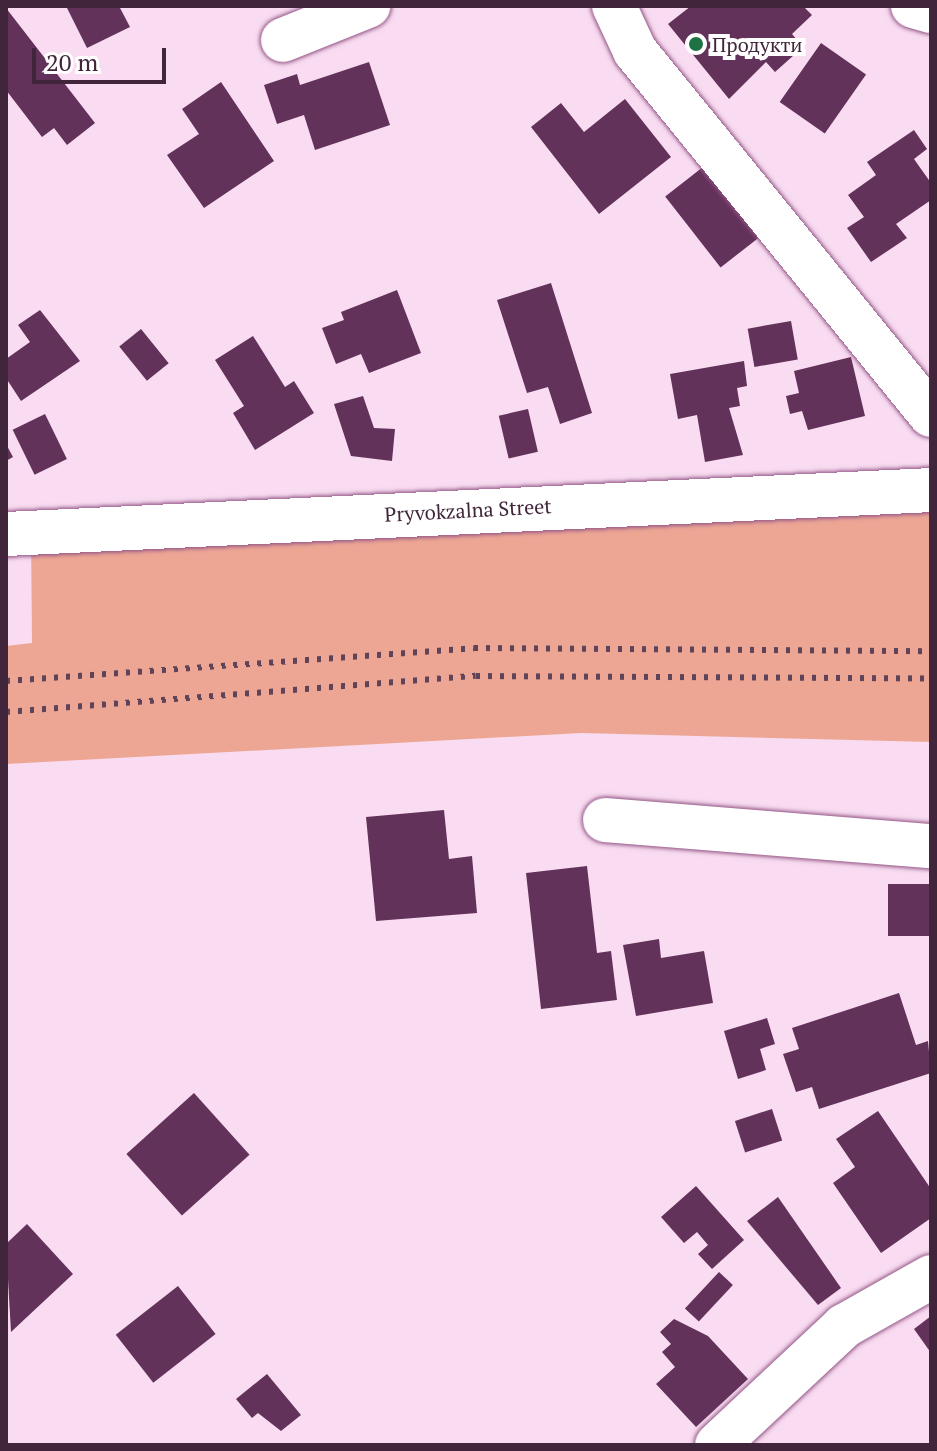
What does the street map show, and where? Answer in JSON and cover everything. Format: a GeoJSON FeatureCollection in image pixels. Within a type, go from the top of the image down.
{"type":"FeatureCollection","features":[{"type":"Feature","properties":{"kind":"street"},"geometry":{"type":"LineString","coordinates":[[283,40],[368,6]]}},
{"type":"Feature","properties":{"kind":"street"},"geometry":{"type":"LineString","coordinates":[[614,6],[635,51],[931,415]]}},
{"type":"Feature","properties":{"kind":"street"},"geometry":{"type":"LineString","coordinates":[[913,6],[931,11]]}},
{"type":"Feature","properties":{"kind":"street","name":"Pryvokzalna Street"},"geometry":{"type":"LineString","coordinates":[[6,534],[931,490]]}},
{"type":"Feature","properties":{"kind":"street"},"geometry":{"type":"LineString","coordinates":[[605,820],[931,846]]}},
{"type":"Feature","properties":{"kind":"street"},"geometry":{"type":"LineString","coordinates":[[717,1445],[844,1326],[931,1277]]}},
{"type":"Feature","properties":{"kind":"shaded area"},"geometry":{"type":"Polygon","coordinates":[[[931,490],[931,742],[581,733],[6,764],[6,646],[32,643],[31,533],[931,490]]]}},
{"type":"Feature","properties":{"kind":"building"},"geometry":{"type":"Polygon","coordinates":[[[66,6],[119,6],[130,27],[87,48],[66,6]]]}},
{"type":"Feature","properties":{"kind":"building"},"geometry":{"type":"Polygon","coordinates":[[[691,6],[803,6],[812,15],[792,34],[803,47],[775,72],[766,62],[729,99],[668,24],[691,6]]]}},
{"type":"Feature","properties":{"kind":"building"},"geometry":{"type":"Polygon","coordinates":[[[6,8],[95,123],[67,145],[54,128],[42,137],[6,90],[6,8]]]}},
{"type":"Feature","properties":{"kind":"building"},"geometry":{"type":"Polygon","coordinates":[[[821,43],[866,75],[825,134],[780,102],[821,43]]]}},
{"type":"Feature","properties":{"kind":"building"},"geometry":{"type":"Polygon","coordinates":[[[369,62],[390,125],[315,150],[304,115],[277,124],[264,85],[297,74],[300,85],[369,62]]]}},
{"type":"Feature","properties":{"kind":"building"},"geometry":{"type":"Polygon","coordinates":[[[221,82],[274,161],[204,208],[167,155],[199,134],[182,109],[221,82]]]}},
{"type":"Feature","properties":{"kind":"building"},"geometry":{"type":"Polygon","coordinates":[[[625,99],[671,157],[599,214],[531,127],[561,103],[584,132],[625,99]]]}},
{"type":"Feature","properties":{"kind":"building"},"geometry":{"type":"Polygon","coordinates":[[[914,130],[927,149],[914,159],[931,183],[931,200],[896,224],[907,238],[871,262],[847,228],[864,217],[848,195],[876,175],[867,162],[914,130]]]}},
{"type":"Feature","properties":{"kind":"building"},"geometry":{"type":"Polygon","coordinates":[[[703,167],[758,238],[721,267],[665,197],[703,167]]]}},
{"type":"Feature","properties":{"kind":"building"},"geometry":{"type":"Polygon","coordinates":[[[551,283],[592,413],[560,424],[548,387],[527,393],[497,300],[551,283]]]}},
{"type":"Feature","properties":{"kind":"building"},"geometry":{"type":"Polygon","coordinates":[[[397,290],[421,353],[369,373],[361,354],[336,364],[322,328],[344,320],[341,312],[397,290]]]}},
{"type":"Feature","properties":{"kind":"building"},"geometry":{"type":"Polygon","coordinates":[[[40,310],[80,361],[21,401],[6,378],[6,359],[30,342],[18,325],[40,310]]]}},
{"type":"Feature","properties":{"kind":"building"},"geometry":{"type":"Polygon","coordinates":[[[791,321],[798,359],[754,367],[748,329],[791,321]]]}},
{"type":"Feature","properties":{"kind":"building"},"geometry":{"type":"Polygon","coordinates":[[[141,329],[169,363],[147,381],[119,347],[141,329]]]}},
{"type":"Feature","properties":{"kind":"building"},"geometry":{"type":"Polygon","coordinates":[[[253,336],[285,387],[294,381],[314,413],[255,450],[233,413],[244,406],[215,360],[253,336]]]}},
{"type":"Feature","properties":{"kind":"building"},"geometry":{"type":"Polygon","coordinates":[[[851,357],[865,416],[808,430],[802,411],[790,414],[786,396],[799,393],[794,371],[851,357]]]}},
{"type":"Feature","properties":{"kind":"building"},"geometry":{"type":"Polygon","coordinates":[[[744,361],[747,386],[737,388],[740,406],[729,408],[743,455],[705,462],[697,415],[678,419],[670,374],[744,361]]]}},
{"type":"Feature","properties":{"kind":"building"},"geometry":{"type":"Polygon","coordinates":[[[363,396],[374,428],[395,429],[392,461],[351,456],[334,404],[363,396]]]}},
{"type":"Feature","properties":{"kind":"building"},"geometry":{"type":"Polygon","coordinates":[[[528,409],[538,452],[509,459],[499,416],[528,409]]]}},
{"type":"Feature","properties":{"kind":"building"},"geometry":{"type":"Polygon","coordinates":[[[45,414],[67,459],[35,475],[13,430],[45,414]]]}},
{"type":"Feature","properties":{"kind":"building"},"geometry":{"type":"Polygon","coordinates":[[[6,444],[13,457],[6,461],[6,444]]]}},
{"type":"Feature","properties":{"kind":"building"},"geometry":{"type":"Polygon","coordinates":[[[444,810],[449,859],[472,856],[477,913],[376,921],[366,817],[444,810]]]}},
{"type":"Feature","properties":{"kind":"building"},"geometry":{"type":"Polygon","coordinates":[[[587,866],[597,953],[611,951],[617,1000],[541,1009],[526,873],[587,866]]]}},
{"type":"Feature","properties":{"kind":"building"},"geometry":{"type":"Polygon","coordinates":[[[888,884],[931,884],[931,936],[888,936],[888,884]]]}},
{"type":"Feature","properties":{"kind":"building"},"geometry":{"type":"Polygon","coordinates":[[[659,939],[661,958],[704,951],[713,1003],[636,1016],[623,945],[659,939]]]}},
{"type":"Feature","properties":{"kind":"building"},"geometry":{"type":"Polygon","coordinates":[[[899,993],[916,1045],[928,1041],[931,1073],[819,1109],[812,1087],[796,1092],[783,1054],[799,1049],[792,1028],[899,993]]]}},
{"type":"Feature","properties":{"kind":"building"},"geometry":{"type":"Polygon","coordinates":[[[767,1018],[775,1044],[760,1049],[766,1070],[738,1079],[724,1031],[767,1018]]]}},
{"type":"Feature","properties":{"kind":"building"},"geometry":{"type":"Polygon","coordinates":[[[194,1093],[250,1155],[182,1216],[126,1154],[194,1093]]]}},
{"type":"Feature","properties":{"kind":"building"},"geometry":{"type":"Polygon","coordinates":[[[772,1109],[782,1140],[745,1152],[735,1121],[772,1109]]]}},
{"type":"Feature","properties":{"kind":"building"},"geometry":{"type":"Polygon","coordinates":[[[878,1111],[931,1189],[931,1218],[881,1253],[833,1183],[855,1167],[836,1139],[878,1111]]]}},
{"type":"Feature","properties":{"kind":"building"},"geometry":{"type":"Polygon","coordinates":[[[696,1186],[744,1240],[712,1269],[698,1254],[708,1245],[697,1232],[684,1243],[661,1217],[696,1186]]]}},
{"type":"Feature","properties":{"kind":"building"},"geometry":{"type":"Polygon","coordinates":[[[778,1197],[841,1288],[818,1305],[747,1221],[778,1197]]]}},
{"type":"Feature","properties":{"kind":"building"},"geometry":{"type":"Polygon","coordinates":[[[27,1224],[73,1274],[11,1332],[6,1244],[27,1224]]]}},
{"type":"Feature","properties":{"kind":"building"},"geometry":{"type":"Polygon","coordinates":[[[719,1272],[733,1285],[699,1322],[685,1309],[719,1272]]]}},
{"type":"Feature","properties":{"kind":"building"},"geometry":{"type":"Polygon","coordinates":[[[178,1286],[216,1334],[153,1383],[116,1335],[178,1286]]]}},
{"type":"Feature","properties":{"kind":"building"},"geometry":{"type":"Polygon","coordinates":[[[931,1316],[931,1353],[914,1329],[931,1316]]]}},
{"type":"Feature","properties":{"kind":"building"},"geometry":{"type":"Polygon","coordinates":[[[674,1319],[708,1336],[748,1379],[696,1427],[656,1384],[675,1367],[662,1352],[671,1344],[660,1332],[674,1319]]]}},
{"type":"Feature","properties":{"kind":"building"},"geometry":{"type":"Polygon","coordinates":[[[267,1374],[301,1415],[281,1431],[258,1413],[252,1418],[236,1399],[267,1374]]]}},
{"type":"Feature","properties":{"kind":"railway"},"geometry":{"type":"LineString","coordinates":[[6,681],[474,648],[931,651]]}},
{"type":"Feature","properties":{"kind":"railway"},"geometry":{"type":"LineString","coordinates":[[6,712],[476,676],[931,678]]}},
{"type":"Feature","properties":{"kind":"place","name":"Продукти"},"geometry":{"type":"Point","coordinates":[696,44]}}]}
